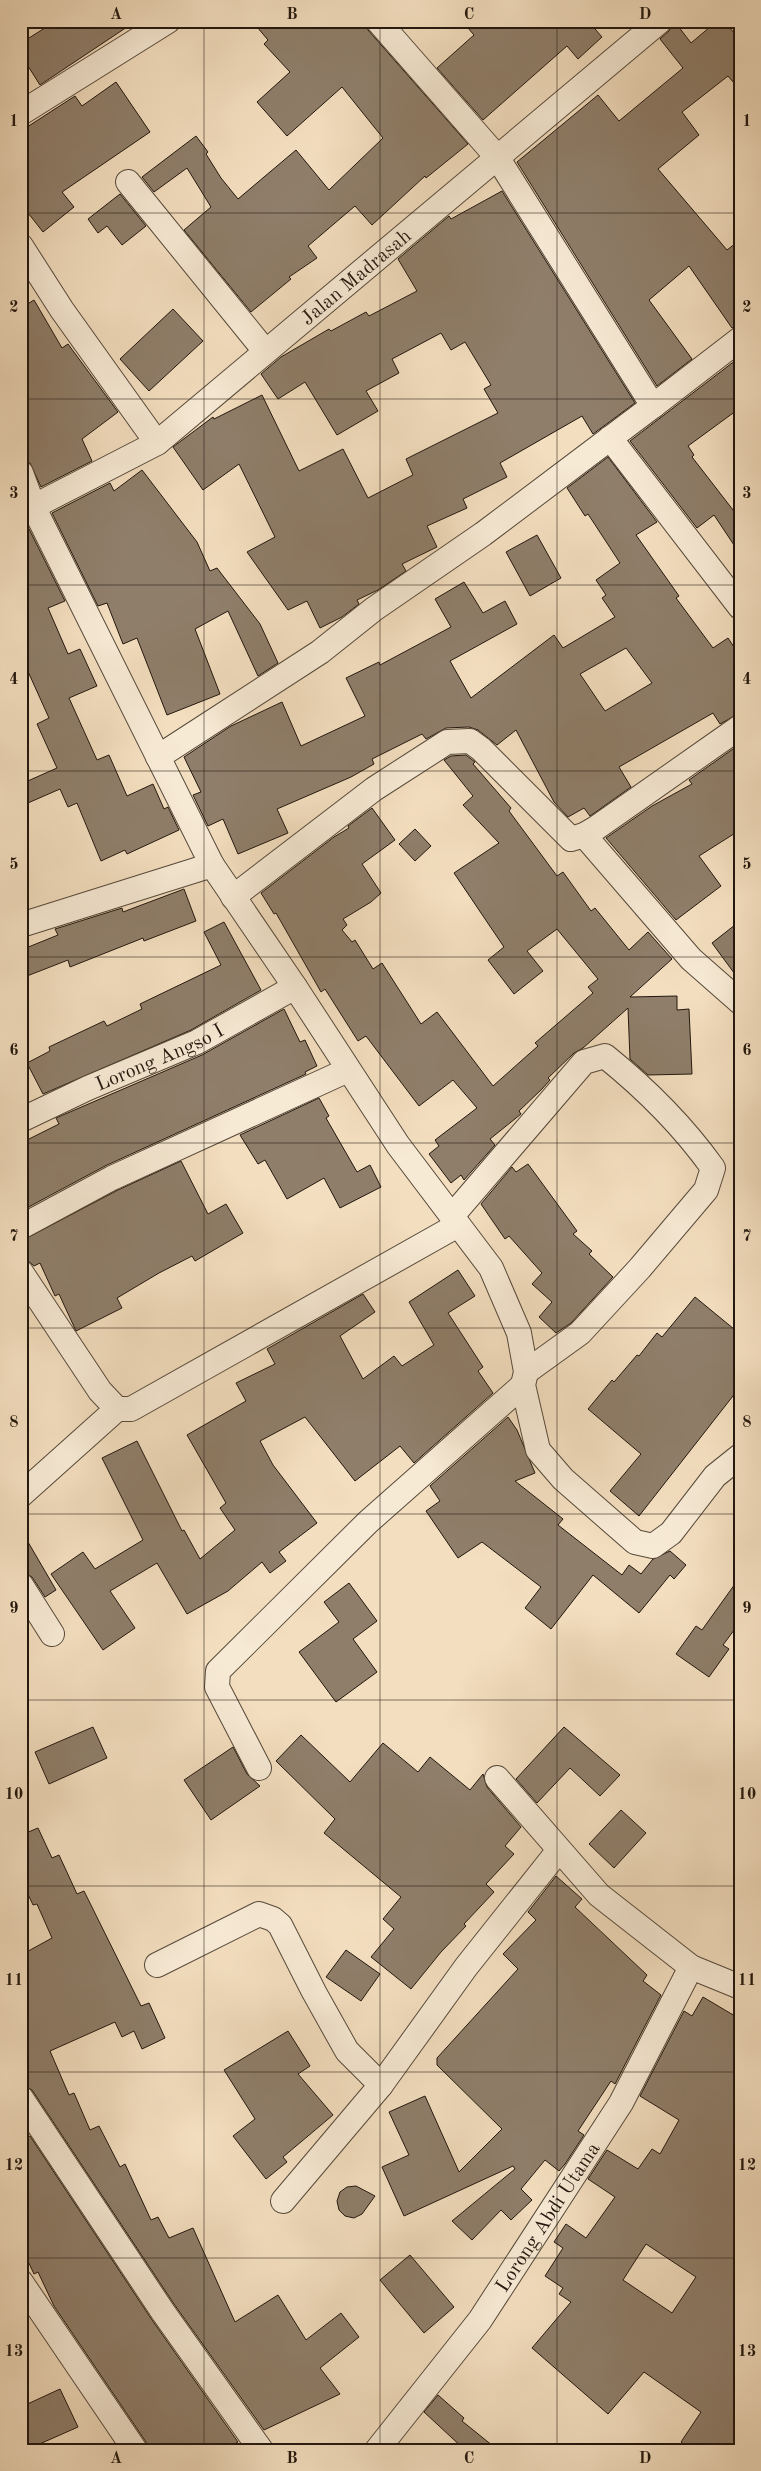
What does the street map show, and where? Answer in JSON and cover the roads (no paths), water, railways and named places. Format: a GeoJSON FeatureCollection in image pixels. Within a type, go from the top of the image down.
{"type":"FeatureCollection","features":[{"type":"Feature","properties":{"kind":"street"},"geometry":{"type":"LineString","coordinates":[[21,113],[168,21]]}},
{"type":"Feature","properties":{"kind":"street"},"geometry":{"type":"LineString","coordinates":[[378,21],[497,157],[653,406]]}},
{"type":"Feature","properties":{"kind":"street","name":"Jalan Madrasah"},"geometry":{"type":"LineString","coordinates":[[28,510],[157,443],[660,21]]}},
{"type":"Feature","properties":{"kind":"street"},"geometry":{"type":"LineString","coordinates":[[128,182],[265,351]]}},
{"type":"Feature","properties":{"kind":"street"},"geometry":{"type":"LineString","coordinates":[[21,246],[62,310],[157,443]]}},
{"type":"Feature","properties":{"kind":"street"},"geometry":{"type":"LineString","coordinates":[[158,758],[320,652],[374,609],[483,534],[653,406],[669,396],[740,339]]}},
{"type":"Feature","properties":{"kind":"street"},"geometry":{"type":"LineString","coordinates":[[610,438],[740,607]]}},
{"type":"Feature","properties":{"kind":"street"},"geometry":{"type":"LineString","coordinates":[[21,473],[28,510],[212,865],[295,986],[398,1145],[491,1268],[519,1333],[524,1379],[538,1450],[563,1479],[636,1542],[653,1546],[672,1533],[715,1476],[740,1456]]}},
{"type":"Feature","properties":{"kind":"street"},"geometry":{"type":"LineString","coordinates":[[233,897],[374,789],[446,742],[470,741],[488,756],[571,838],[584,835],[740,727]]}},
{"type":"Feature","properties":{"kind":"street"},"geometry":{"type":"LineString","coordinates":[[584,835],[691,959],[740,1002]]}},
{"type":"Feature","properties":{"kind":"street"},"geometry":{"type":"LineString","coordinates":[[21,925],[212,865]]}},
{"type":"Feature","properties":{"kind":"street","name":"Lorong Angso I"},"geometry":{"type":"LineString","coordinates":[[21,1120],[88,1088],[197,1042],[295,986]]}},
{"type":"Feature","properties":{"kind":"street"},"geometry":{"type":"LineString","coordinates":[[21,1495],[116,1410],[131,1410],[455,1220],[584,1062],[605,1056],[630,1077],[690,1137],[713,1168],[706,1190],[634,1275],[580,1333],[524,1379],[368,1522],[218,1671],[217,1686],[259,1768]]}},
{"type":"Feature","properties":{"kind":"street"},"geometry":{"type":"LineString","coordinates":[[21,1227],[112,1178],[348,1070]]}},
{"type":"Feature","properties":{"kind":"street"},"geometry":{"type":"LineString","coordinates":[[21,1272],[100,1391],[116,1410]]}},
{"type":"Feature","properties":{"kind":"street"},"geometry":{"type":"LineString","coordinates":[[21,1585],[52,1634]]}},
{"type":"Feature","properties":{"kind":"street"},"geometry":{"type":"LineString","coordinates":[[497,1778],[599,1895],[691,1967],[740,1987]]}},
{"type":"Feature","properties":{"kind":"street"},"geometry":{"type":"LineString","coordinates":[[283,2201],[381,2085],[466,1967],[559,1850]]}},
{"type":"Feature","properties":{"kind":"street"},"geometry":{"type":"LineString","coordinates":[[157,1965],[259,1914],[273,1919],[286,1934],[314,1992],[347,2050],[381,2085]]}},
{"type":"Feature","properties":{"kind":"street","name":"Lorong Abdi Utama"},"geometry":{"type":"LineString","coordinates":[[376,2450],[480,2320],[621,2103],[691,1967]]}},
{"type":"Feature","properties":{"kind":"street"},"geometry":{"type":"LineString","coordinates":[[21,2098],[163,2312],[262,2450]]}},
{"type":"Feature","properties":{"kind":"street"},"geometry":{"type":"LineString","coordinates":[[21,2282],[135,2450]]}}]}
